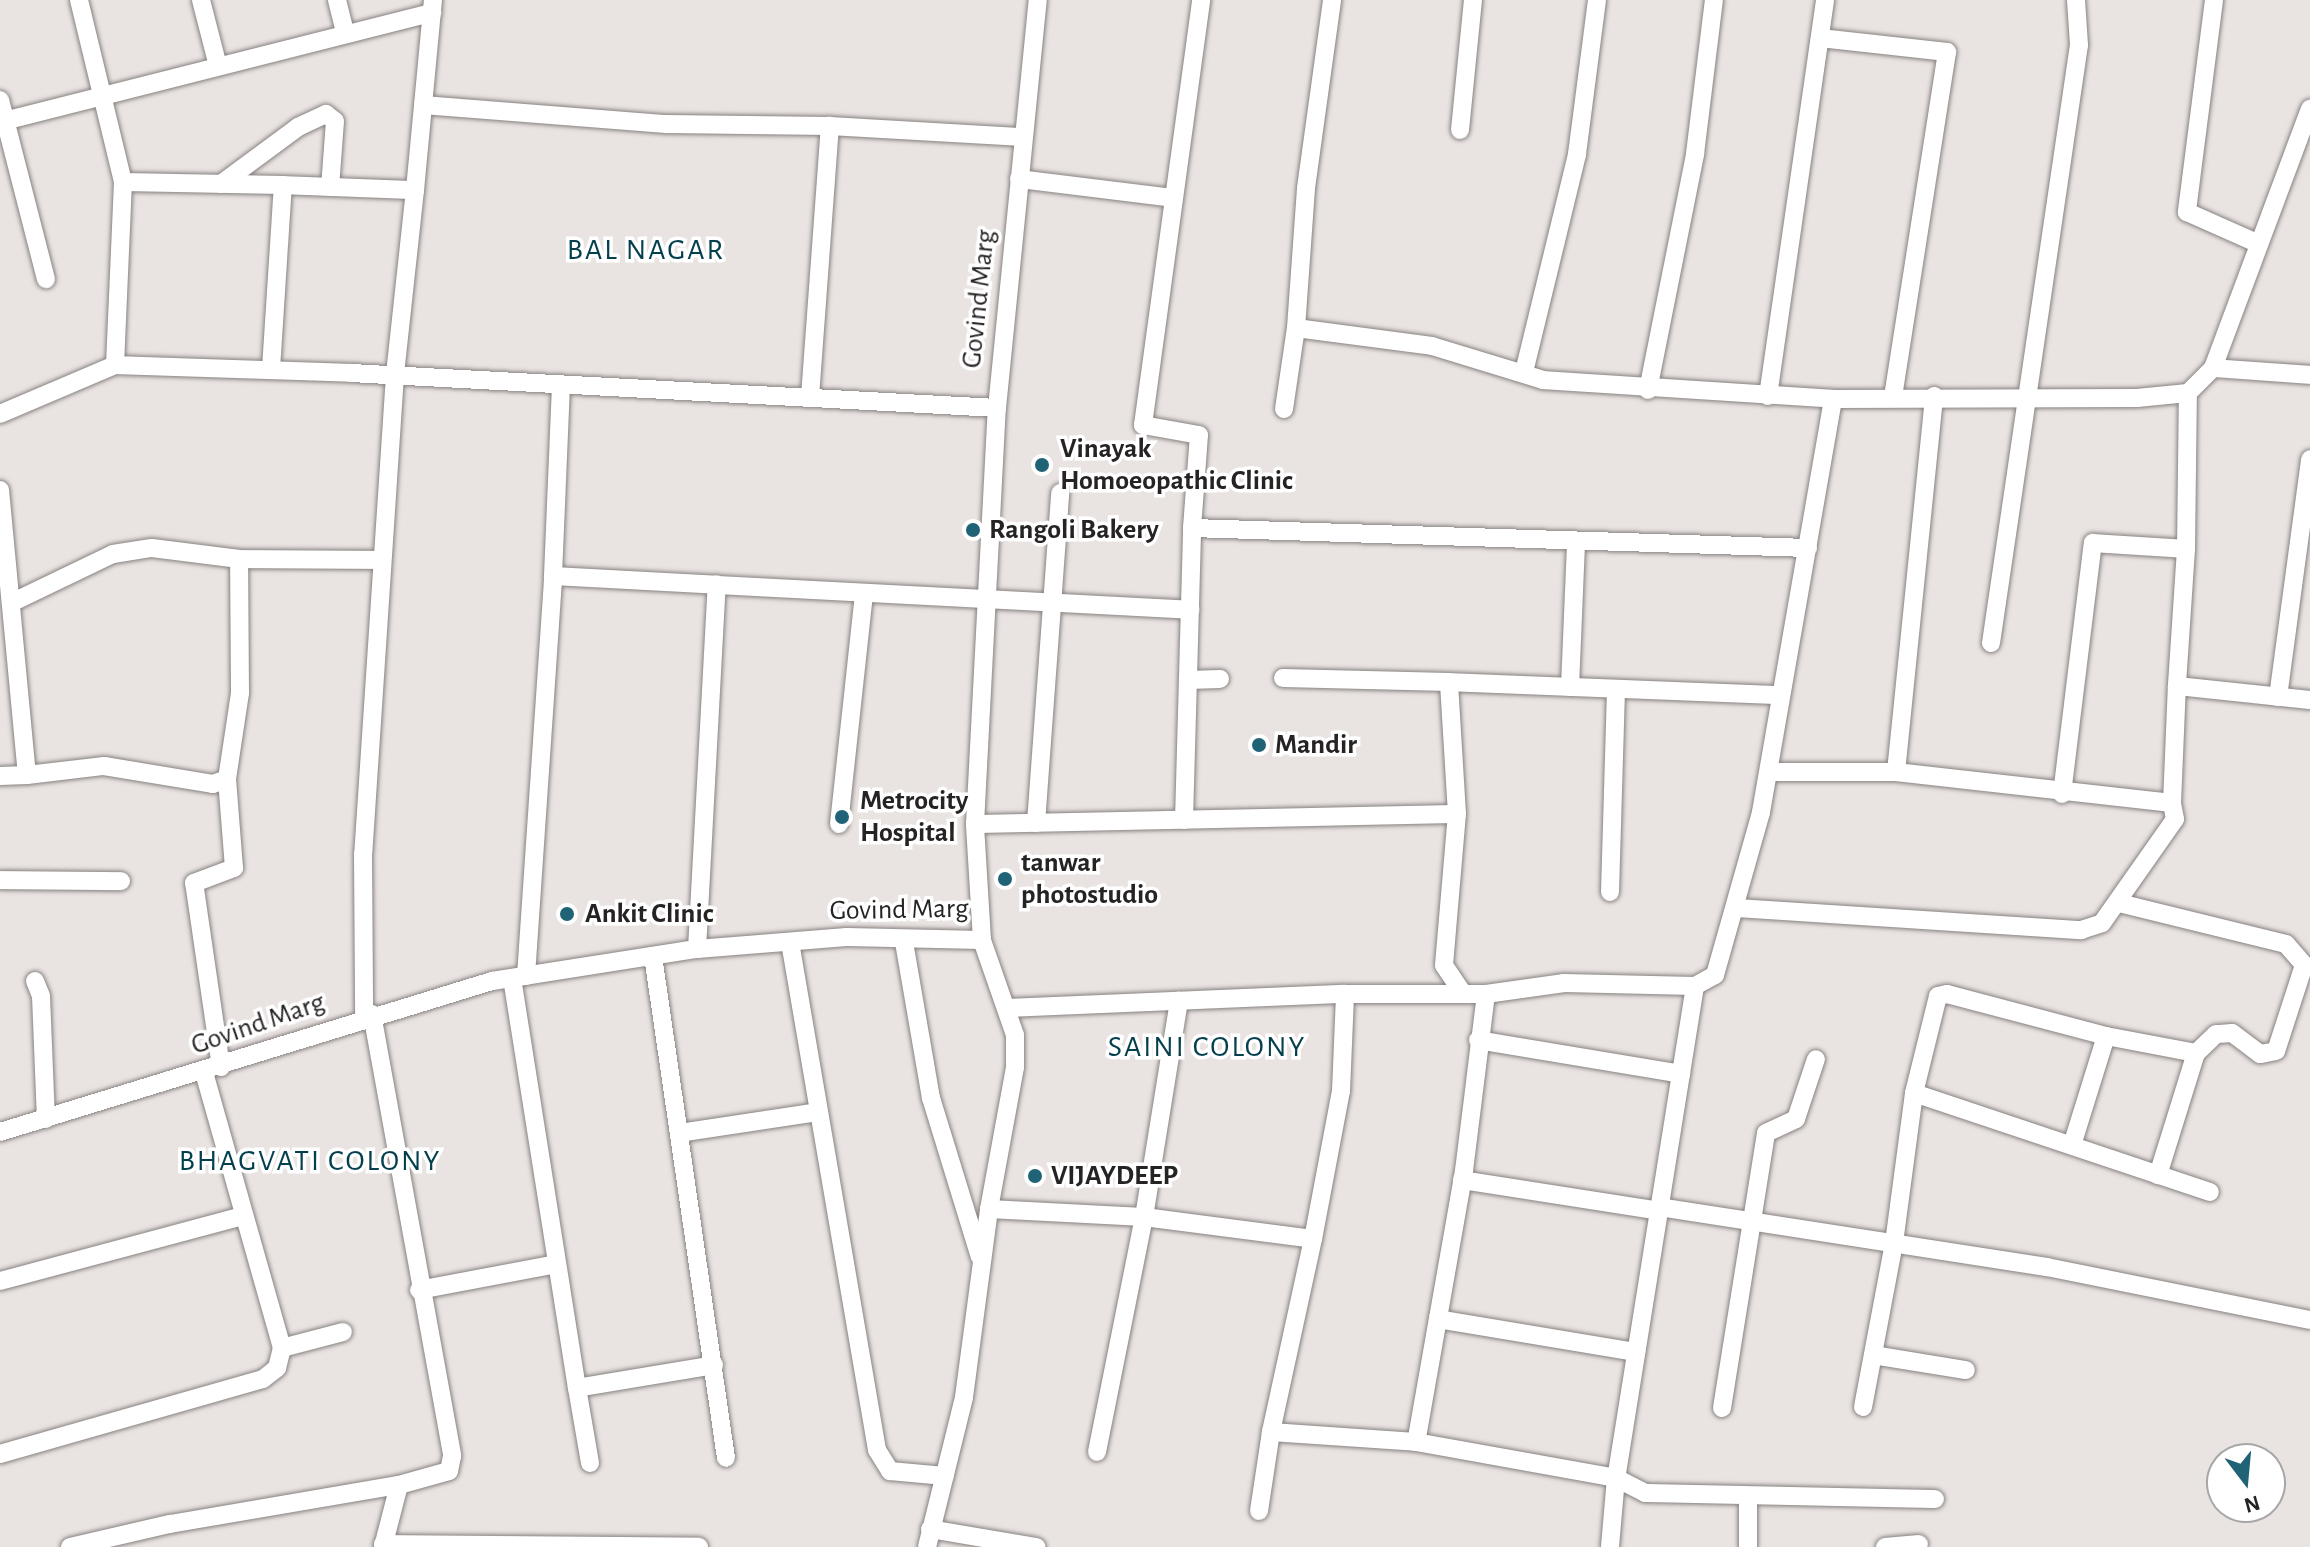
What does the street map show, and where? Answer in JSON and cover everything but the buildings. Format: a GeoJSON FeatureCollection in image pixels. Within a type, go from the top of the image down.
{"type":"FeatureCollection","features":[{"type":"Feature","properties":{"kind":"street"},"geometry":{"type":"LineString","coordinates":[[79,0],[123,182],[115,365]]}},
{"type":"Feature","properties":{"kind":"street"},"geometry":{"type":"LineString","coordinates":[[201,0],[218,66]]}},
{"type":"Feature","properties":{"kind":"street"},"geometry":{"type":"LineString","coordinates":[[337,0],[345,33]]}},
{"type":"Feature","properties":{"kind":"street","name":"Govind Marg"},"geometry":{"type":"LineString","coordinates":[[0,1132],[212,1070],[368,1016],[519,977],[697,949],[847,937],[904,942],[982,940],[975,824],[997,408],[1038,0]]}},
{"type":"Feature","properties":{"kind":"street"},"geometry":{"type":"LineString","coordinates":[[1184,820],[1192,528],[1199,435],[1143,425],[1201,0]]}},
{"type":"Feature","properties":{"kind":"street"},"geometry":{"type":"LineString","coordinates":[[1284,409],[1296,328],[1306,188],[1332,0]]}},
{"type":"Feature","properties":{"kind":"street"},"geometry":{"type":"LineString","coordinates":[[1460,130],[1473,0]]}},
{"type":"Feature","properties":{"kind":"street"},"geometry":{"type":"LineString","coordinates":[[1524,372],[1577,154],[1597,0]]}},
{"type":"Feature","properties":{"kind":"street"},"geometry":{"type":"LineString","coordinates":[[1648,390],[1695,154],[1714,0]]}},
{"type":"Feature","properties":{"kind":"street"},"geometry":{"type":"LineString","coordinates":[[1768,396],[1825,0]]}},
{"type":"Feature","properties":{"kind":"street"},"geometry":{"type":"LineString","coordinates":[[1991,643],[2031,397],[2079,45],[2076,0]]}},
{"type":"Feature","properties":{"kind":"street"},"geometry":{"type":"LineString","coordinates":[[2214,0],[2187,212],[2257,243]]}},
{"type":"Feature","properties":{"kind":"street"},"geometry":{"type":"LineString","coordinates":[[2,122],[103,93],[345,33],[432,6],[395,375],[363,854],[368,1016],[452,1456],[449,1471],[399,1485],[170,1524],[70,1547]]}},
{"type":"Feature","properties":{"kind":"street"},"geometry":{"type":"LineString","coordinates":[[1820,38],[1947,52],[1893,397]]}},
{"type":"Feature","properties":{"kind":"street"},"geometry":{"type":"LineString","coordinates":[[0,100],[2,122],[46,279]]}},
{"type":"Feature","properties":{"kind":"street"},"geometry":{"type":"LineString","coordinates":[[423,105],[666,124],[830,126],[1023,137]]}},
{"type":"Feature","properties":{"kind":"street"},"geometry":{"type":"LineString","coordinates":[[1296,328],[1432,346],[1543,380],[1648,390],[1833,399],[2188,393],[2213,368],[2257,243],[2310,109]]}},
{"type":"Feature","properties":{"kind":"street"},"geometry":{"type":"LineString","coordinates":[[221,184],[298,127],[326,114],[335,121],[330,187]]}},
{"type":"Feature","properties":{"kind":"street"},"geometry":{"type":"LineString","coordinates":[[810,397],[830,126]]}},
{"type":"Feature","properties":{"kind":"street"},"geometry":{"type":"LineString","coordinates":[[1019,179],[1174,198]]}},
{"type":"Feature","properties":{"kind":"street"},"geometry":{"type":"LineString","coordinates":[[123,182],[415,190]]}},
{"type":"Feature","properties":{"kind":"street"},"geometry":{"type":"LineString","coordinates":[[271,369],[283,185]]}},
{"type":"Feature","properties":{"kind":"street"},"geometry":{"type":"LineString","coordinates":[[0,414],[115,365],[395,375],[997,408]]}},
{"type":"Feature","properties":{"kind":"street"},"geometry":{"type":"LineString","coordinates":[[2213,368],[2310,375]]}},
{"type":"Feature","properties":{"kind":"street"},"geometry":{"type":"LineString","coordinates":[[561,385],[553,576],[519,977],[557,1264],[590,1463]]}},
{"type":"Feature","properties":{"kind":"street"},"geometry":{"type":"LineString","coordinates":[[1737,908],[2081,930],[2102,923],[2119,903],[2175,819],[2172,803],[2186,549],[2188,393]]}},
{"type":"Feature","properties":{"kind":"street"},"geometry":{"type":"LineString","coordinates":[[1896,772],[1934,396]]}},
{"type":"Feature","properties":{"kind":"street"},"geometry":{"type":"LineString","coordinates":[[1007,1008],[1345,994],[1486,994],[1564,983],[1695,986],[1715,975],[1737,908],[1769,772],[1779,695],[1833,399]]}},
{"type":"Feature","properties":{"kind":"street"},"geometry":{"type":"LineString","coordinates":[[2278,697],[2310,459]]}},
{"type":"Feature","properties":{"kind":"street"},"geometry":{"type":"LineString","coordinates":[[0,490],[27,775]]}},
{"type":"Feature","properties":{"kind":"street"},"geometry":{"type":"LineString","coordinates":[[1036,823],[1060,493]]}},
{"type":"Feature","properties":{"kind":"street"},"geometry":{"type":"LineString","coordinates":[[1192,528],[1808,548]]}},
{"type":"Feature","properties":{"kind":"street"},"geometry":{"type":"LineString","coordinates":[[1570,687],[1576,542]]}},
{"type":"Feature","properties":{"kind":"street"},"geometry":{"type":"LineString","coordinates":[[2062,794],[2093,543],[2186,549]]}},
{"type":"Feature","properties":{"kind":"street"},"geometry":{"type":"LineString","coordinates":[[11,603],[113,554],[152,548],[239,559],[382,560]]}},
{"type":"Feature","properties":{"kind":"street"},"geometry":{"type":"LineString","coordinates":[[0,1454],[263,1379],[277,1368],[282,1348],[242,1216],[212,1070],[194,883],[234,868],[227,779],[240,693],[239,559]]}},
{"type":"Feature","properties":{"kind":"street"},"geometry":{"type":"LineString","coordinates":[[553,576],[986,602],[1190,610]]}},
{"type":"Feature","properties":{"kind":"street"},"geometry":{"type":"LineString","coordinates":[[697,949],[717,585]]}},
{"type":"Feature","properties":{"kind":"street"},"geometry":{"type":"LineString","coordinates":[[839,824],[864,595]]}},
{"type":"Feature","properties":{"kind":"street"},"geometry":{"type":"LineString","coordinates":[[1283,678],[1779,695]]}},
{"type":"Feature","properties":{"kind":"street"},"geometry":{"type":"LineString","coordinates":[[1188,680],[1220,679]]}},
{"type":"Feature","properties":{"kind":"street"},"geometry":{"type":"LineString","coordinates":[[1449,682],[1457,814],[1444,965],[1462,992]]}},
{"type":"Feature","properties":{"kind":"street"},"geometry":{"type":"LineString","coordinates":[[2177,686],[2310,700]]}},
{"type":"Feature","properties":{"kind":"street"},"geometry":{"type":"LineString","coordinates":[[1610,892],[1616,689]]}},
{"type":"Feature","properties":{"kind":"street"},"geometry":{"type":"LineString","coordinates":[[0,776],[104,766],[213,784],[227,779]]}},
{"type":"Feature","properties":{"kind":"street"},"geometry":{"type":"LineString","coordinates":[[1769,772],[1896,772],[2062,794],[2172,803]]}},
{"type":"Feature","properties":{"kind":"street"},"geometry":{"type":"LineString","coordinates":[[975,824],[1457,814]]}},
{"type":"Feature","properties":{"kind":"street"},"geometry":{"type":"LineString","coordinates":[[0,880],[121,881]]}},
{"type":"Feature","properties":{"kind":"street"},"geometry":{"type":"LineString","coordinates":[[2119,903],[2286,944],[2304,965],[2276,1051],[2260,1054],[2232,1033],[2216,1034],[2196,1053],[2158,1175]]}},
{"type":"Feature","properties":{"kind":"street"},"geometry":{"type":"LineString","coordinates":[[982,940],[1015,1035],[1015,1067],[989,1209],[964,1397],[929,1538],[1036,1547]]}},
{"type":"Feature","properties":{"kind":"street"},"geometry":{"type":"LineString","coordinates":[[790,942],[877,1450],[890,1471],[945,1476]]}},
{"type":"Feature","properties":{"kind":"street"},"geometry":{"type":"LineString","coordinates":[[904,942],[931,1098],[982,1264]]}},
{"type":"Feature","properties":{"kind":"street"},"geometry":{"type":"LineString","coordinates":[[653,956],[726,1458]]}},
{"type":"Feature","properties":{"kind":"street"},"geometry":{"type":"LineString","coordinates":[[35,981],[42,1008],[46,1119]]}},
{"type":"Feature","properties":{"kind":"street"},"geometry":{"type":"LineString","coordinates":[[1610,1547],[1616,1478],[1695,986]]}},
{"type":"Feature","properties":{"kind":"street"},"geometry":{"type":"LineString","coordinates":[[1259,1511],[1271,1432],[1341,1091],[1345,994]]}},
{"type":"Feature","properties":{"kind":"street"},"geometry":{"type":"LineString","coordinates":[[1416,1442],[1462,1180],[1486,994]]}},
{"type":"Feature","properties":{"kind":"street"},"geometry":{"type":"LineString","coordinates":[[1863,1407],[1894,1243],[1914,1093],[1938,996],[1947,994],[2106,1036],[2196,1053]]}},
{"type":"Feature","properties":{"kind":"street"},"geometry":{"type":"LineString","coordinates":[[1097,1452],[1144,1217],[1179,1001]]}},
{"type":"Feature","properties":{"kind":"street"},"geometry":{"type":"LineString","coordinates":[[2073,1142],[2106,1036]]}},
{"type":"Feature","properties":{"kind":"street"},"geometry":{"type":"LineString","coordinates":[[1478,1040],[1681,1074]]}},
{"type":"Feature","properties":{"kind":"street"},"geometry":{"type":"LineString","coordinates":[[1722,1408],[1766,1133],[1796,1119],[1816,1059]]}},
{"type":"Feature","properties":{"kind":"street"},"geometry":{"type":"LineString","coordinates":[[1914,1093],[2073,1142],[2210,1192]]}},
{"type":"Feature","properties":{"kind":"street"},"geometry":{"type":"LineString","coordinates":[[679,1133],[818,1112]]}},
{"type":"Feature","properties":{"kind":"street"},"geometry":{"type":"LineString","coordinates":[[1462,1180],[2047,1267],[2310,1320]]}},
{"type":"Feature","properties":{"kind":"street"},"geometry":{"type":"LineString","coordinates":[[989,1209],[1144,1217],[1313,1239]]}},
{"type":"Feature","properties":{"kind":"street"},"geometry":{"type":"LineString","coordinates":[[0,1281],[242,1216]]}},
{"type":"Feature","properties":{"kind":"street"},"geometry":{"type":"LineString","coordinates":[[419,1290],[557,1264]]}},
{"type":"Feature","properties":{"kind":"street"},"geometry":{"type":"LineString","coordinates":[[1438,1319],[1636,1352]]}},
{"type":"Feature","properties":{"kind":"street"},"geometry":{"type":"LineString","coordinates":[[282,1348],[343,1332]]}},
{"type":"Feature","properties":{"kind":"street"},"geometry":{"type":"LineString","coordinates":[[1873,1355],[1966,1370]]}},
{"type":"Feature","properties":{"kind":"street"},"geometry":{"type":"LineString","coordinates":[[577,1388],[714,1365]]}},
{"type":"Feature","properties":{"kind":"street"},"geometry":{"type":"LineString","coordinates":[[1271,1432],[1416,1442],[1616,1478],[1645,1493],[1935,1499]]}},
{"type":"Feature","properties":{"kind":"street"},"geometry":{"type":"LineString","coordinates":[[399,1485],[383,1546],[699,1547]]}},
{"type":"Feature","properties":{"kind":"street"},"geometry":{"type":"LineString","coordinates":[[1748,1497],[1748,1547]]}},
{"type":"Feature","properties":{"kind":"street"},"geometry":{"type":"LineString","coordinates":[[1885,1547],[1919,1544]]}},
{"type":"Feature","properties":{"kind":"place","name":"Vinayak Homoeopathic Clinic"},"geometry":{"type":"Point","coordinates":[1042,465]}},
{"type":"Feature","properties":{"kind":"place","name":"Rangoli Bakery"},"geometry":{"type":"Point","coordinates":[973,530]}},
{"type":"Feature","properties":{"kind":"place","name":"Mandir"},"geometry":{"type":"Point","coordinates":[1259,745]}},
{"type":"Feature","properties":{"kind":"place","name":"Metrocity Hospital"},"geometry":{"type":"Point","coordinates":[842,817]}},
{"type":"Feature","properties":{"kind":"place","name":"tanwar photostudio"},"geometry":{"type":"Point","coordinates":[1005,879]}},
{"type":"Feature","properties":{"kind":"place","name":"Ankit Clinic"},"geometry":{"type":"Point","coordinates":[567,914]}},
{"type":"Feature","properties":{"kind":"place","name":"VIJAYDEEP"},"geometry":{"type":"Point","coordinates":[1035,1176]}},
{"type":"Feature","properties":{"kind":"district","name":"BAL NAGAR"},"geometry":{"type":"Point","coordinates":[646,250]}},
{"type":"Feature","properties":{"kind":"district","name":"SAINI COLONY"},"geometry":{"type":"Point","coordinates":[1207,1047]}},
{"type":"Feature","properties":{"kind":"district","name":"BHAGVATI COLONY"},"geometry":{"type":"Point","coordinates":[310,1161]}}]}
